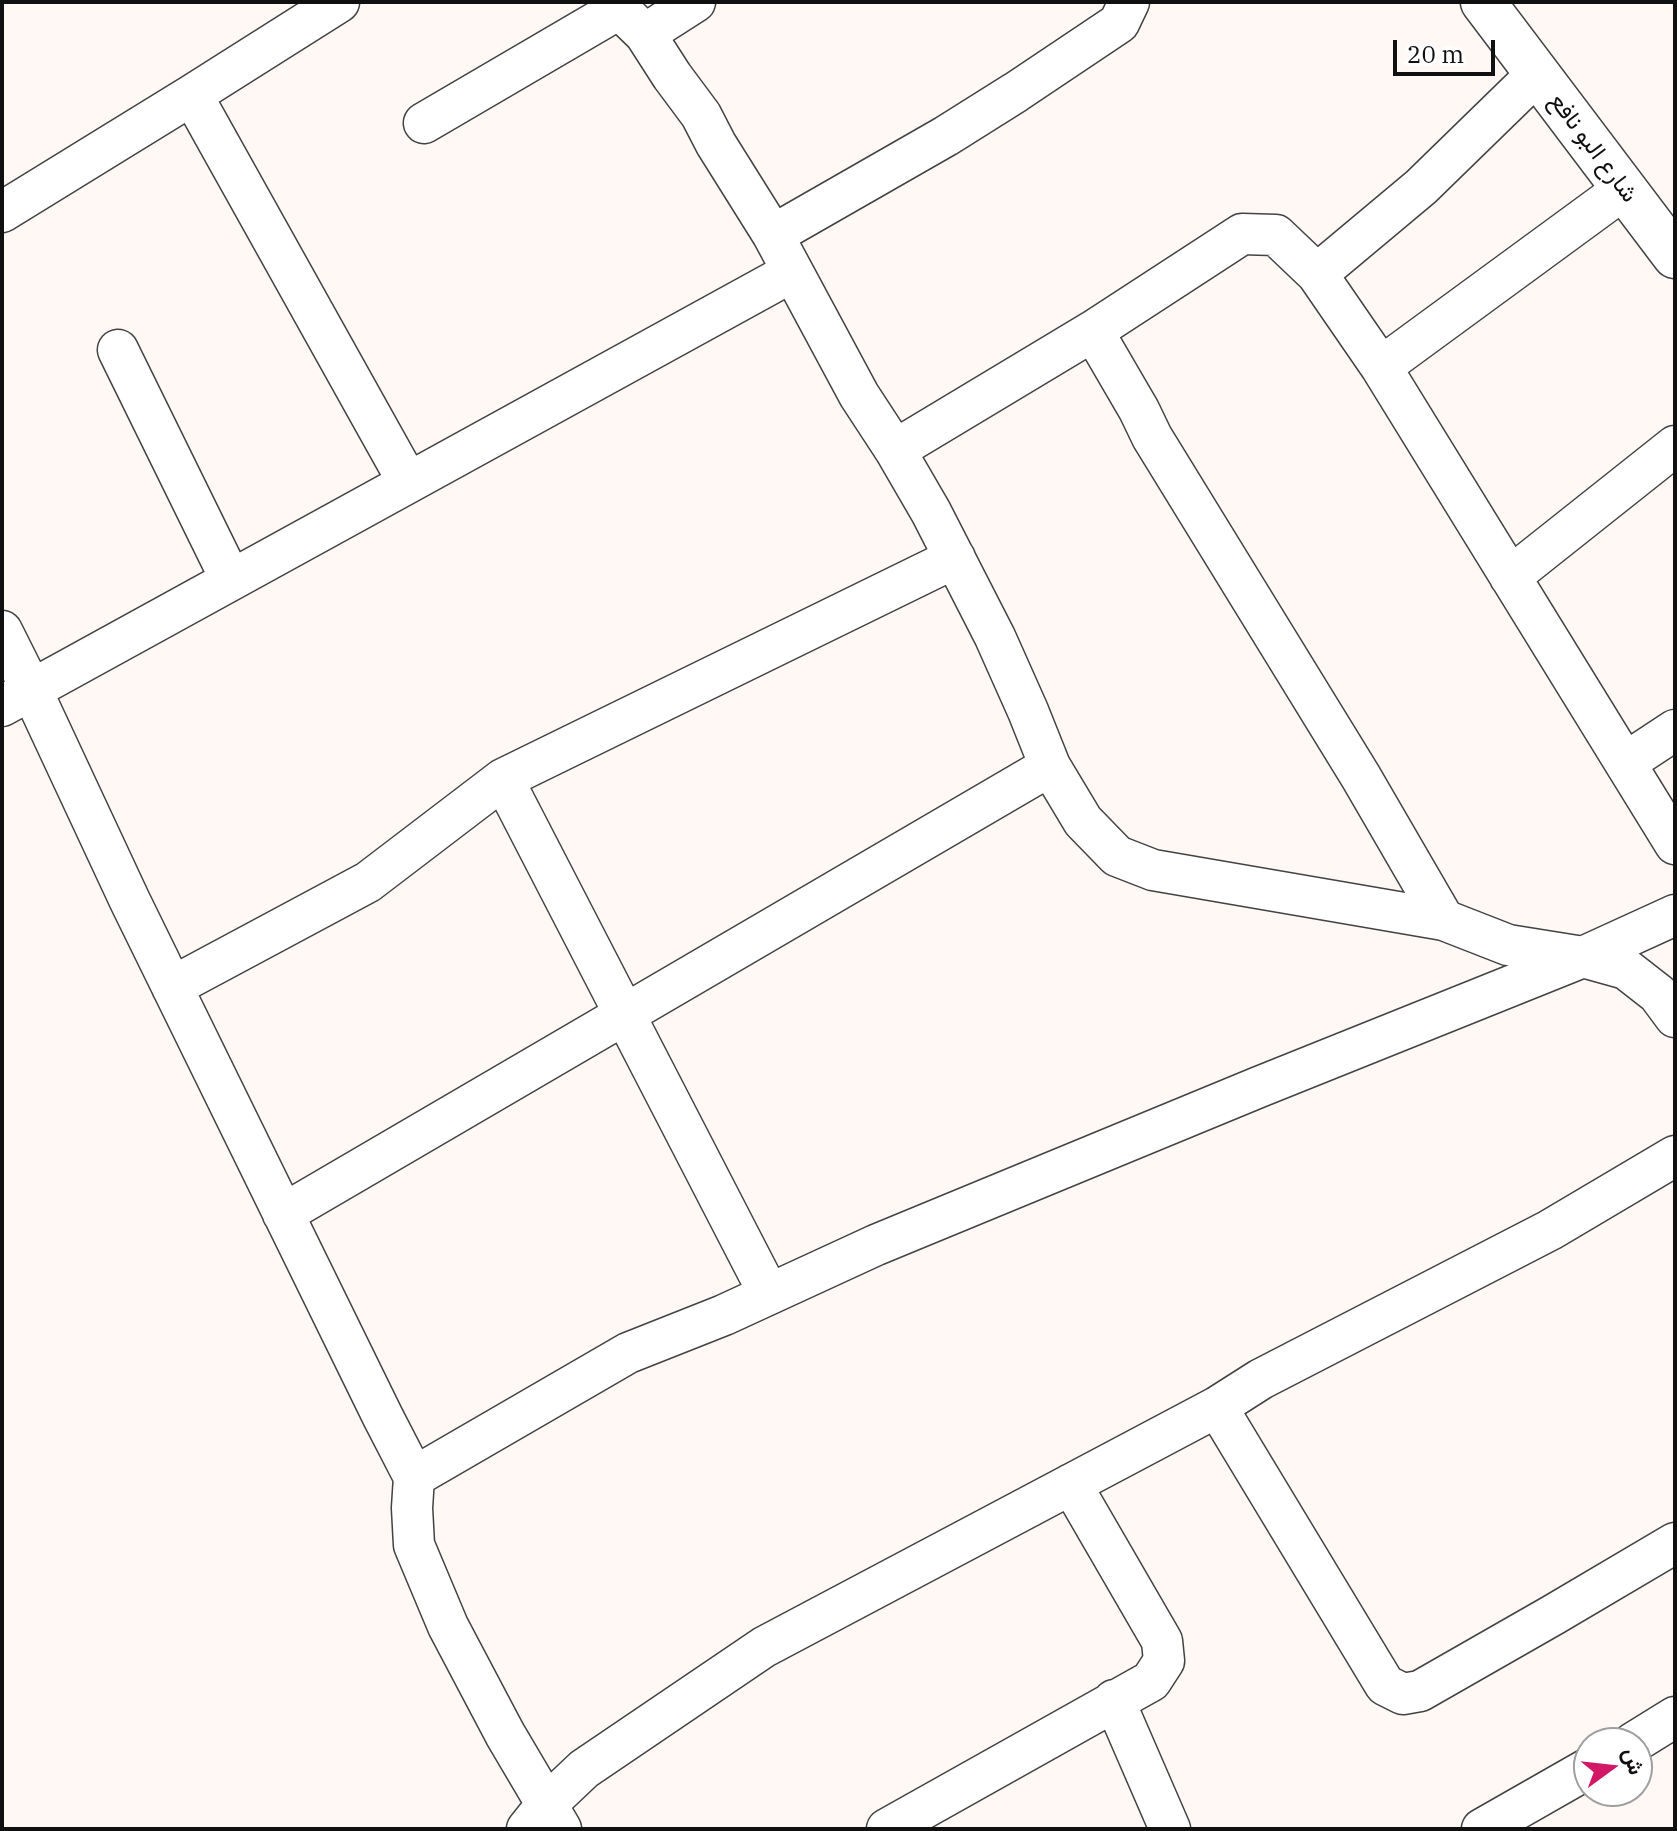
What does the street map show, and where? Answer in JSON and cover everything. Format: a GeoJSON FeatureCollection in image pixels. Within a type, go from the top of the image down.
{"type":"FeatureCollection","features":[{"type":"Feature","properties":{"kind":"street"},"geometry":{"type":"LineString","coordinates":[[2,212],[339,2]]}},
{"type":"Feature","properties":{"kind":"street"},"geometry":{"type":"LineString","coordinates":[[424,123],[625,15],[695,2]]}},
{"type":"Feature","properties":{"kind":"street"},"geometry":{"type":"LineString","coordinates":[[773,235],[946,136],[1016,92],[1119,23],[1129,2]]}},
{"type":"Feature","properties":{"kind":"street","name":"شارع البو نافع"},"geometry":{"type":"LineString","coordinates":[[1483,2],[1675,256]]}},
{"type":"Feature","properties":{"kind":"street"},"geometry":{"type":"LineString","coordinates":[[625,15],[701,115],[773,235],[859,395],[895,450],[955,558],[995,637],[1050,766],[1083,821],[1117,856],[1153,870],[1444,920],[1508,945],[1583,957],[1626,969],[1658,994],[1675,1017]]}},
{"type":"Feature","properties":{"kind":"street"},"geometry":{"type":"LineString","coordinates":[[1317,274],[1421,187],[1537,74]]}},
{"type":"Feature","properties":{"kind":"street"},"geometry":{"type":"LineString","coordinates":[[192,95],[408,482]]}},
{"type":"Feature","properties":{"kind":"street"},"geometry":{"type":"LineString","coordinates":[[1381,367],[1624,189]]}},
{"type":"Feature","properties":{"kind":"street"},"geometry":{"type":"LineString","coordinates":[[895,450],[1093,331],[1242,234],[1276,235],[1317,274],[1381,367],[1675,844]]}},
{"type":"Feature","properties":{"kind":"street"},"geometry":{"type":"LineString","coordinates":[[17,698],[792,272]]}},
{"type":"Feature","properties":{"kind":"street"},"geometry":{"type":"LineString","coordinates":[[1093,331],[1152,437],[1354,764],[1444,920]]}},
{"type":"Feature","properties":{"kind":"street"},"geometry":{"type":"LineString","coordinates":[[118,350],[231,580]]}},
{"type":"Feature","properties":{"kind":"street"},"geometry":{"type":"LineString","coordinates":[[1510,577],[1675,446]]}},
{"type":"Feature","properties":{"kind":"street"},"geometry":{"type":"LineString","coordinates":[[172,987],[368,882],[503,779],[955,558]]}},
{"type":"Feature","properties":{"kind":"street"},"geometry":{"type":"LineString","coordinates":[[2,631],[17,698],[172,987],[414,1477],[414,1545],[448,1626],[505,1734],[545,1821],[584,1769],[764,1647],[1217,1407],[1261,1379],[1550,1230],[1675,1156]]}},
{"type":"Feature","properties":{"kind":"street"},"geometry":{"type":"LineString","coordinates":[[1625,763],[1675,730]]}},
{"type":"Feature","properties":{"kind":"street"},"geometry":{"type":"LineString","coordinates":[[283,1214],[1050,766]]}},
{"type":"Feature","properties":{"kind":"street"},"geometry":{"type":"LineString","coordinates":[[503,779],[769,1294]]}},
{"type":"Feature","properties":{"kind":"street"},"geometry":{"type":"LineString","coordinates":[[414,1477],[628,1353],[724,1315],[890,1239],[1583,957],[1675,915]]}},
{"type":"Feature","properties":{"kind":"street"},"geometry":{"type":"LineString","coordinates":[[1217,1407],[1385,1685],[1403,1694],[1420,1691],[1675,1543]]}},
{"type":"Feature","properties":{"kind":"street"},"geometry":{"type":"LineString","coordinates":[[887,1829],[1151,1681],[1164,1661],[1162,1641],[1071,1484]]}},
{"type":"Feature","properties":{"kind":"street"},"geometry":{"type":"LineString","coordinates":[[1114,1700],[1170,1829]]}},
{"type":"Feature","properties":{"kind":"street"},"geometry":{"type":"LineString","coordinates":[[1653,1731],[1675,1717]]}},
{"type":"Feature","properties":{"kind":"street"},"geometry":{"type":"LineString","coordinates":[[1482,1829],[1573,1777]]}}]}
